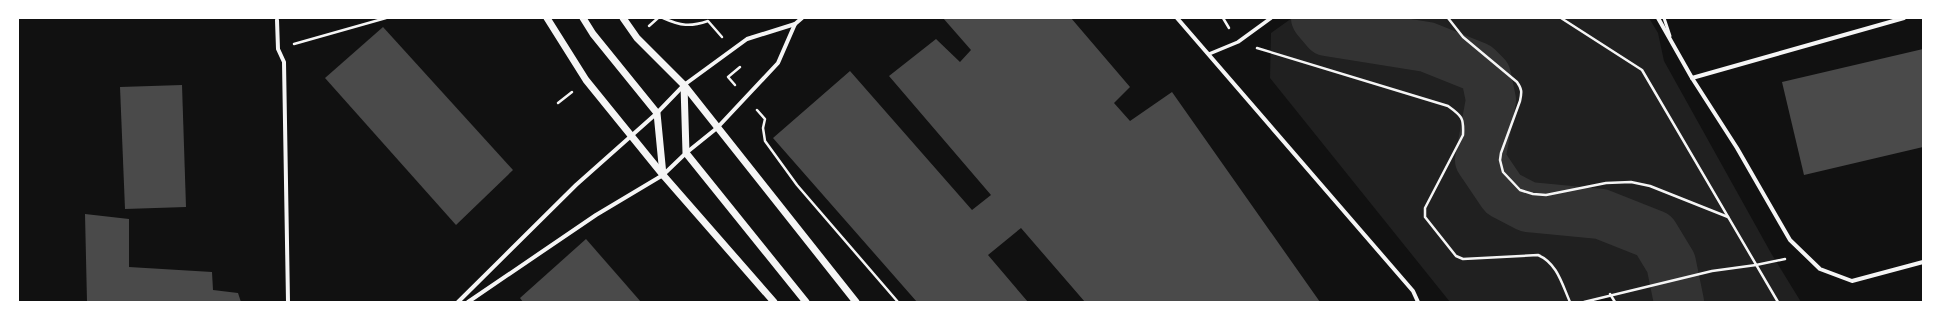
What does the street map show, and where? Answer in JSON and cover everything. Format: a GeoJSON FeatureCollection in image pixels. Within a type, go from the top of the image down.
{"type":"FeatureCollection","features":[{"type":"Feature","properties":{"kind":"street"},"geometry":{"type":"LineString","coordinates":[[547,18],[586,80],[663,175],[774,302]]}},
{"type":"Feature","properties":{"kind":"street"},"geometry":{"type":"LineString","coordinates":[[583,18],[593,34],[657,113],[663,175]]}},
{"type":"Feature","properties":{"kind":"street"},"geometry":{"type":"LineString","coordinates":[[623,18],[637,38],[684,85],[856,302]]}},
{"type":"Feature","properties":{"kind":"street"},"geometry":{"type":"LineString","coordinates":[[458,302],[576,186],[657,113],[684,85],[747,39],[795,24],[802,18]]}},
{"type":"Feature","properties":{"kind":"street"},"geometry":{"type":"LineString","coordinates":[[1177,18],[1413,291],[1418,302]]}},
{"type":"Feature","properties":{"kind":"street"},"geometry":{"type":"LineString","coordinates":[[1209,54],[1238,42],[1271,18]]}},
{"type":"Feature","properties":{"kind":"street"},"geometry":{"type":"LineString","coordinates":[[1658,18],[1692,78],[1738,148],[1790,240],[1820,269],[1852,281],[1923,262]]}},
{"type":"Feature","properties":{"kind":"street"},"geometry":{"type":"LineString","coordinates":[[1692,78],[1904,18]]}},
{"type":"Feature","properties":{"kind":"street"},"geometry":{"type":"LineString","coordinates":[[277,20],[278,49],[284,62],[288,302]]}},
{"type":"Feature","properties":{"kind":"street"},"geometry":{"type":"LineString","coordinates":[[468,302],[596,215],[663,175],[686,153],[717,128],[778,63],[795,24]]}},
{"type":"Feature","properties":{"kind":"street"},"geometry":{"type":"LineString","coordinates":[[684,85],[686,153],[806,302]]}},
{"type":"Feature","properties":{"kind":"lane"},"geometry":{"type":"LineString","coordinates":[[1664,18],[1672,42]]}},
{"type":"Feature","properties":{"kind":"path"},"geometry":{"type":"LineString","coordinates":[[278,49],[386,18]]}},
{"type":"Feature","properties":{"kind":"path"},"geometry":{"type":"LineString","coordinates":[[651,25],[658,18]]}},
{"type":"Feature","properties":{"kind":"path"},"geometry":{"type":"LineString","coordinates":[[663,18],[676,24],[694,26],[708,20],[719,34]]}},
{"type":"Feature","properties":{"kind":"path"},"geometry":{"type":"LineString","coordinates":[[1223,18],[1238,42],[1448,106],[1458,113],[1464,122],[1463,135],[1425,208],[1424,217],[1456,256],[1463,259],[1538,255],[1548,259],[1557,270],[1570,302]]}},
{"type":"Feature","properties":{"kind":"path"},"geometry":{"type":"LineString","coordinates":[[1448,18],[1463,37],[1517,82],[1521,88],[1522,92],[1520,101],[1501,153],[1500,160],[1503,172],[1520,190],[1533,194],[1546,195],[1606,183],[1630,182],[1650,186],[1728,218]]}},
{"type":"Feature","properties":{"kind":"path"},"geometry":{"type":"LineString","coordinates":[[1561,18],[1642,70],[1778,302]]}},
{"type":"Feature","properties":{"kind":"path"},"geometry":{"type":"LineString","coordinates":[[733,82],[728,77],[745,62]]}},
{"type":"Feature","properties":{"kind":"path"},"geometry":{"type":"LineString","coordinates":[[558,103],[571,93]]}},
{"type":"Feature","properties":{"kind":"path"},"geometry":{"type":"LineString","coordinates":[[757,110],[765,119],[763,128],[765,140],[797,185],[898,302]]}},
{"type":"Feature","properties":{"kind":"path"},"geometry":{"type":"LineString","coordinates":[[1584,302],[1610,294],[1712,271],[1756,265],[1805,254]]}},
{"type":"Feature","properties":{"kind":"path"},"geometry":{"type":"LineString","coordinates":[[1610,294],[1615,302]]}},
{"type":"Feature","properties":{"kind":"shaded area"},"geometry":{"type":"Polygon","coordinates":[[[1292,18],[1649,18],[1658,33],[1664,61],[1771,253],[1801,302],[1615,302],[1610,294],[1584,302],[1450,302],[1270,78],[1271,33],[1292,18]]]}},
{"type":"Feature","properties":{"kind":"building"},"geometry":{"type":"Polygon","coordinates":[[[943,18],[1071,18],[1130,87],[1114,103],[1130,121],[1172,92],[1320,302],[1085,302],[1021,228],[988,255],[1028,302],[917,302],[773,138],[850,71],[972,210],[991,195],[889,76],[936,39],[960,62],[971,50],[943,18]]]}},
{"type":"Feature","properties":{"kind":"building"},"geometry":{"type":"Polygon","coordinates":[[[383,27],[513,170],[456,225],[325,78],[383,27]]]}},
{"type":"Feature","properties":{"kind":"building"},"geometry":{"type":"Polygon","coordinates":[[[1923,49],[1923,147],[1804,175],[1782,82],[1923,49]]]}},
{"type":"Feature","properties":{"kind":"building"},"geometry":{"type":"Polygon","coordinates":[[[182,85],[186,207],[125,209],[120,87],[182,85]]]}},
{"type":"Feature","properties":{"kind":"building"},"geometry":{"type":"Polygon","coordinates":[[[85,214],[129,219],[129,267],[212,272],[213,290],[238,293],[241,302],[87,302],[85,214]]]}},
{"type":"Feature","properties":{"kind":"building"},"geometry":{"type":"Polygon","coordinates":[[[586,239],[641,302],[523,302],[520,298],[586,239]]]}},
{"type":"Feature","properties":{"kind":"waterway"},"geometry":{"type":"LineString","coordinates":[[1316,18],[1327,31],[1427,47],[1477,67],[1486,76],[1491,100],[1480,160],[1503,194],[1528,207],[1601,214],[1654,235],[1671,263],[1679,302]]}}]}
